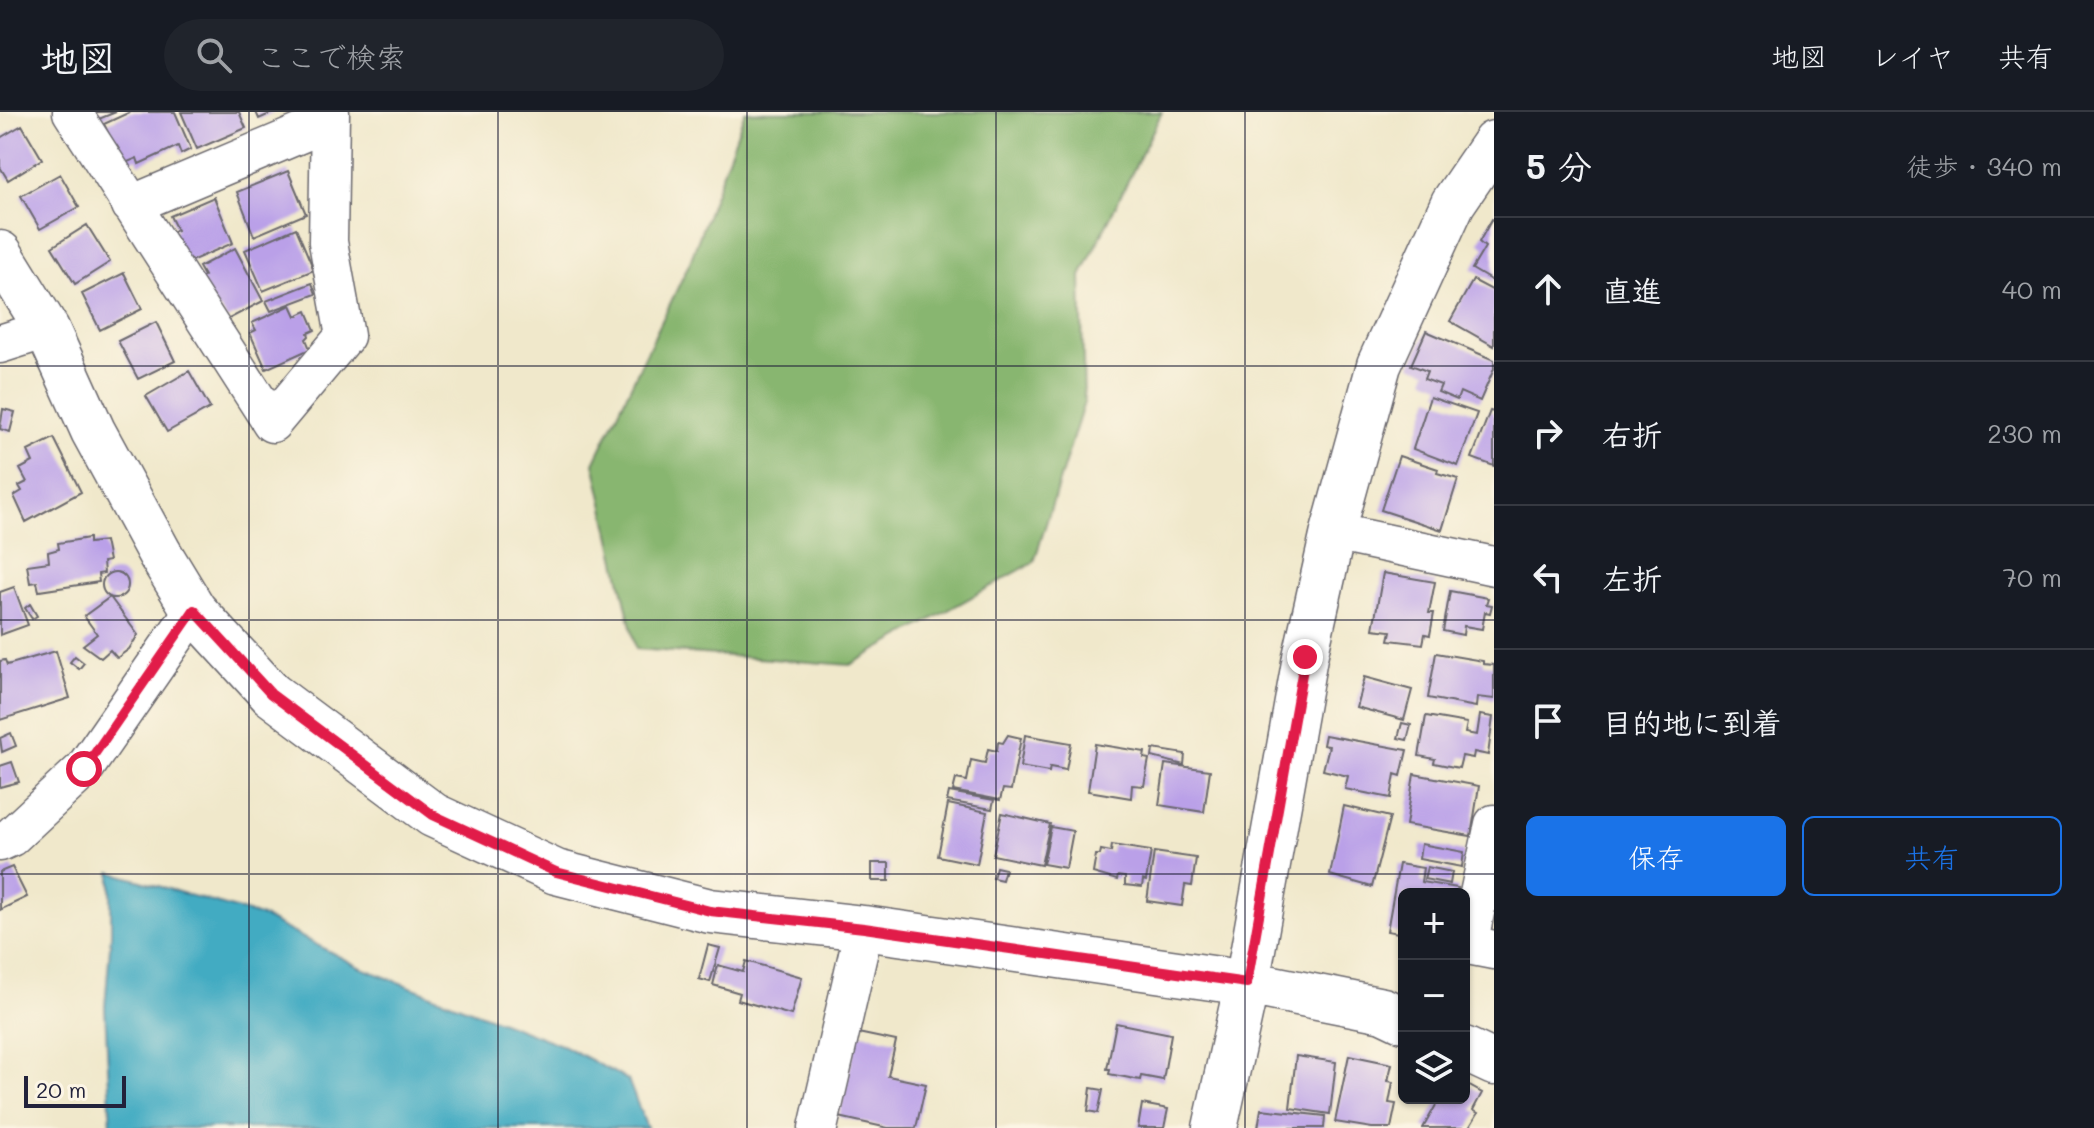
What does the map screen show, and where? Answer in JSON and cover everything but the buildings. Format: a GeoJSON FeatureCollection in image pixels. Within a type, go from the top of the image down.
{"type":"FeatureCollection","features":[{"type":"Feature","properties":{"kind":"street"},"geometry":{"type":"LineString","coordinates":[[72,112],[131,205],[272,423],[345,336],[328,242],[330,117],[131,205]]}},
{"type":"Feature","properties":{"kind":"street"},"geometry":{"type":"LineString","coordinates":[[1215,1128],[1247,983],[1305,657],[1333,532],[1379,365],[1453,203],[1494,143]]}},
{"type":"Feature","properties":{"kind":"street"},"geometry":{"type":"LineString","coordinates":[[0,253],[47,329],[93,431],[194,610],[271,694],[433,815],[556,872],[710,911],[864,928],[1247,983],[1383,1010],[1398,1017]]}},
{"type":"Feature","properties":{"kind":"street"},"geometry":{"type":"LineString","coordinates":[[0,344],[47,329]]}},
{"type":"Feature","properties":{"kind":"street"},"geometry":{"type":"LineString","coordinates":[[1333,532],[1494,566]]}},
{"type":"Feature","properties":{"kind":"street"},"geometry":{"type":"LineString","coordinates":[[0,842],[11,837],[84,769],[194,610]]}},
{"type":"Feature","properties":{"kind":"street"},"geometry":{"type":"LineString","coordinates":[[1494,824],[1468,945],[1494,950]]}},
{"type":"Feature","properties":{"kind":"street"},"geometry":{"type":"LineString","coordinates":[[818,1128],[864,928]]}},
{"type":"Feature","properties":{"kind":"street"},"geometry":{"type":"LineString","coordinates":[[1470,1052],[1494,1063]]}},
{"type":"Feature","properties":{"kind":"green space"},"geometry":{"type":"Polygon","coordinates":[[[745,112],[1162,112],[1081,276],[1084,402],[1034,562],[850,665],[636,649],[594,463],[690,262],[745,112]]]}},
{"type":"Feature","properties":{"kind":"water"},"geometry":{"type":"Polygon","coordinates":[[[111,872],[263,917],[359,967],[564,1046],[628,1080],[647,1128],[111,1128],[105,1007],[111,935],[111,872]]]}},
{"type":"Feature","properties":{"kind":"route"},"geometry":{"type":"LineString","coordinates":[[84,769],[194,610],[271,694],[433,815],[556,872],[710,911],[864,928],[1247,983],[1305,657]]}}]}
